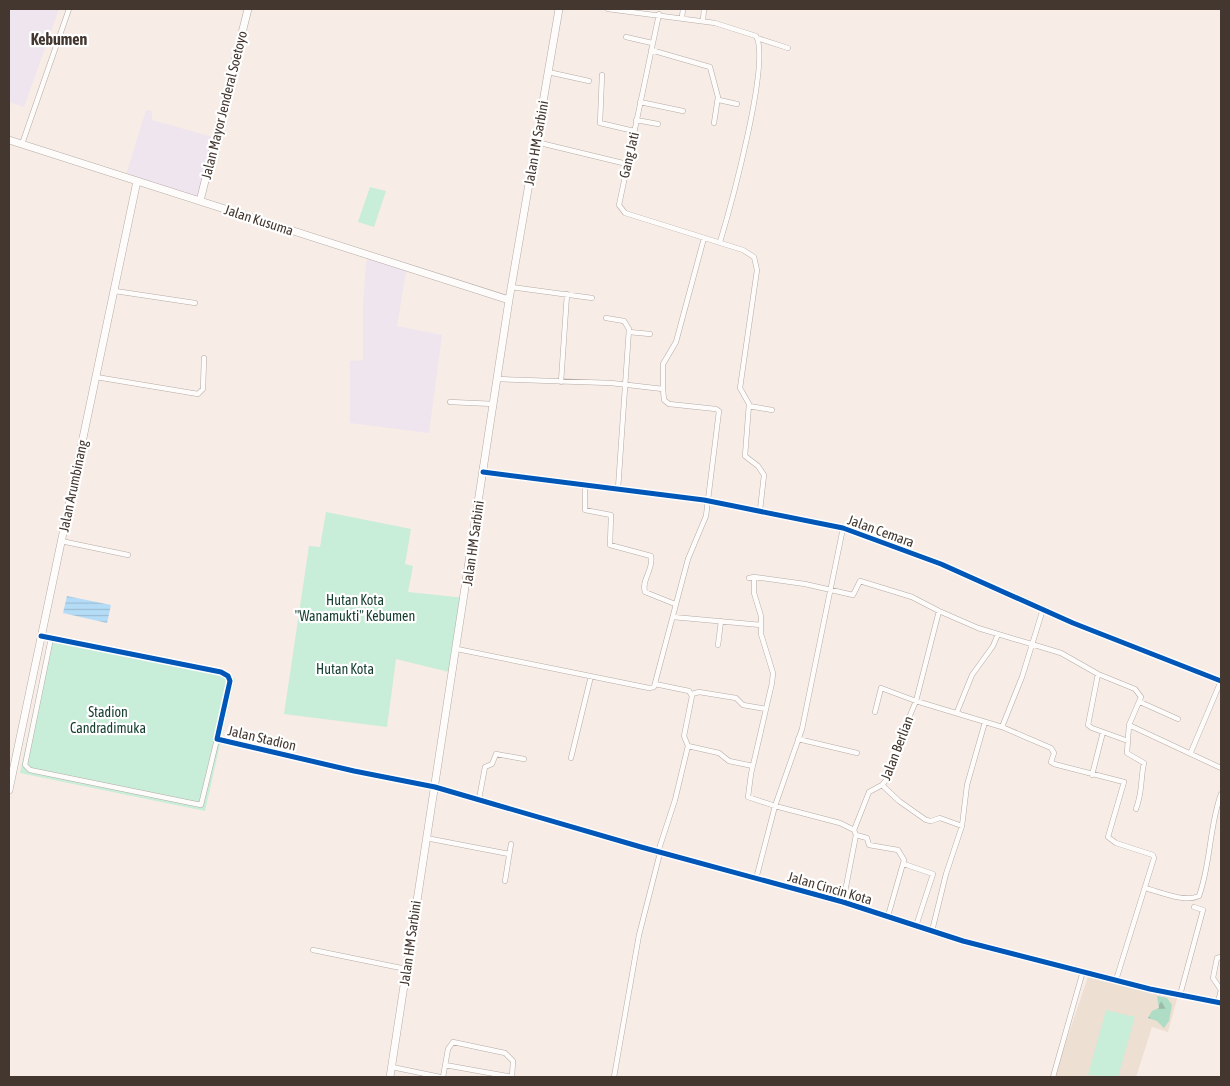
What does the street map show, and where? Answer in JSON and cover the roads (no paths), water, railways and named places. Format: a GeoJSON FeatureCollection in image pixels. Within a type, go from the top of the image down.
{"type":"FeatureCollection","features":[{"type":"Feature","properties":{"kind":"main road","name":"Jalan Mayor Jenderal Soetoyo"},"geometry":{"type":"LineString","coordinates":[[200,201],[248,9]]}},
{"type":"Feature","properties":{"kind":"main road","name":"Jalan HM Sarbini"},"geometry":{"type":"LineString","coordinates":[[390,1077],[511,287],[559,9]]}},
{"type":"Feature","properties":{"kind":"main road","name":"Jalan Kusuma"},"geometry":{"type":"LineString","coordinates":[[9,140],[509,300]]}},
{"type":"Feature","properties":{"kind":"main road","name":"Jalan Arumbinang"},"geometry":{"type":"LineString","coordinates":[[9,790],[137,181]]}},
{"type":"Feature","properties":{"kind":"street"},"geometry":{"type":"LineString","coordinates":[[22,144],[69,9]]}},
{"type":"Feature","properties":{"kind":"street"},"geometry":{"type":"LineString","coordinates":[[608,9],[703,20],[736,28],[757,38],[788,48]]}},
{"type":"Feature","properties":{"kind":"street"},"geometry":{"type":"LineString","coordinates":[[682,17],[683,9]]}},
{"type":"Feature","properties":{"kind":"street"},"geometry":{"type":"LineString","coordinates":[[703,20],[704,9]]}},
{"type":"Feature","properties":{"kind":"street","name":"Gang Jati"},"geometry":{"type":"LineString","coordinates":[[659,14],[619,200],[621,210],[704,238]]}},
{"type":"Feature","properties":{"kind":"street"},"geometry":{"type":"LineString","coordinates":[[626,37],[652,43]]}},
{"type":"Feature","properties":{"kind":"street"},"geometry":{"type":"LineString","coordinates":[[720,242],[744,155],[759,62],[760,44],[757,38]]}},
{"type":"Feature","properties":{"kind":"street"},"geometry":{"type":"LineString","coordinates":[[651,50],[710,67],[717,88],[718,100],[714,123]]}},
{"type":"Feature","properties":{"kind":"street"},"geometry":{"type":"LineString","coordinates":[[548,72],[589,81]]}},
{"type":"Feature","properties":{"kind":"street"},"geometry":{"type":"LineString","coordinates":[[602,75],[600,123],[634,131]]}},
{"type":"Feature","properties":{"kind":"street"},"geometry":{"type":"LineString","coordinates":[[718,100],[737,104]]}},
{"type":"Feature","properties":{"kind":"street"},"geometry":{"type":"LineString","coordinates":[[640,102],[683,111]]}},
{"type":"Feature","properties":{"kind":"street"},"geometry":{"type":"LineString","coordinates":[[636,120],[658,124]]}},
{"type":"Feature","properties":{"kind":"street"},"geometry":{"type":"LineString","coordinates":[[536,142],[627,164]]}},
{"type":"Feature","properties":{"kind":"street"},"geometry":{"type":"LineString","coordinates":[[457,649],[649,688],[655,684],[688,559],[706,516],[709,501],[718,410],[669,404],[664,400],[663,389],[663,364],[676,342],[704,238],[751,254],[754,257],[757,270],[740,388],[749,406],[745,453],[747,458],[758,466],[764,475],[760,510]]}},
{"type":"Feature","properties":{"kind":"street"},"geometry":{"type":"LineString","coordinates":[[511,287],[592,298]]}},
{"type":"Feature","properties":{"kind":"street"},"geometry":{"type":"LineString","coordinates":[[115,291],[195,304]]}},
{"type":"Feature","properties":{"kind":"street"},"geometry":{"type":"LineString","coordinates":[[561,382],[567,294]]}},
{"type":"Feature","properties":{"kind":"street"},"geometry":{"type":"LineString","coordinates":[[606,318],[626,322],[629,332],[618,489]]}},
{"type":"Feature","properties":{"kind":"street"},"geometry":{"type":"LineString","coordinates":[[629,332],[650,334]]}},
{"type":"Feature","properties":{"kind":"street"},"geometry":{"type":"LineString","coordinates":[[96,377],[198,394],[203,389],[204,358]]}},
{"type":"Feature","properties":{"kind":"street"},"geometry":{"type":"LineString","coordinates":[[497,379],[625,384],[663,389]]}},
{"type":"Feature","properties":{"kind":"street"},"geometry":{"type":"LineString","coordinates":[[450,402],[494,404]]}},
{"type":"Feature","properties":{"kind":"street"},"geometry":{"type":"LineString","coordinates":[[749,406],[772,410]]}},
{"type":"Feature","properties":{"kind":"street","name":"Jalan Cemara"},"geometry":{"type":"LineString","coordinates":[[483,472],[709,501],[843,528],[941,564],[1043,609],[1221,681]]}},
{"type":"Feature","properties":{"kind":"street"},"geometry":{"type":"LineString","coordinates":[[585,485],[585,510],[611,515],[610,545],[650,556],[650,568],[644,585],[645,592],[675,604]]}},
{"type":"Feature","properties":{"kind":"street"},"geometry":{"type":"LineString","coordinates":[[756,879],[775,806],[798,739],[812,687],[843,528]]}},
{"type":"Feature","properties":{"kind":"street"},"geometry":{"type":"LineString","coordinates":[[61,540],[128,555]]}},
{"type":"Feature","properties":{"kind":"street"},"geometry":{"type":"LineString","coordinates":[[888,916],[904,864],[903,857],[898,850],[870,845],[867,838],[840,823],[748,797],[773,673],[761,634],[759,608],[754,593],[752,577],[853,595],[860,581],[912,596],[939,611],[998,634],[1061,654],[1098,674],[1135,688],[1141,697],[1129,725],[1127,755],[1144,763],[1141,776],[1143,788],[1136,809]]}},
{"type":"Feature","properties":{"kind":"street"},"geometry":{"type":"LineString","coordinates":[[1002,727],[1033,644],[1043,609]]}},
{"type":"Feature","properties":{"kind":"street","name":"Jalan Berlian"},"geometry":{"type":"LineString","coordinates":[[844,902],[855,832],[869,792],[882,786],[888,779],[896,750],[916,701],[939,611]]}},
{"type":"Feature","properties":{"kind":"street"},"geometry":{"type":"LineString","coordinates":[[673,617],[760,625]]}},
{"type":"Feature","properties":{"kind":"street"},"geometry":{"type":"LineString","coordinates":[[718,645],[721,621]]}},
{"type":"Feature","properties":{"kind":"street"},"geometry":{"type":"LineString","coordinates":[[957,712],[972,674],[993,646],[998,634]]}},
{"type":"Feature","properties":{"kind":"street","name":"Jalan Stadion"},"geometry":{"type":"LineString","coordinates":[[41,636],[212,670],[228,676],[230,681],[201,804],[30,770],[25,765],[51,638]]}},
{"type":"Feature","properties":{"kind":"street"},"geometry":{"type":"LineString","coordinates":[[1098,674],[1087,723],[1090,727],[1128,741]]}},
{"type":"Feature","properties":{"kind":"street"},"geometry":{"type":"LineString","coordinates":[[571,758],[591,676]]}},
{"type":"Feature","properties":{"kind":"street"},"geometry":{"type":"LineString","coordinates":[[1191,752],[1221,681]]}},
{"type":"Feature","properties":{"kind":"street"},"geometry":{"type":"LineString","coordinates":[[655,684],[692,694],[699,692],[736,698],[743,705],[766,709]]}},
{"type":"Feature","properties":{"kind":"street"},"geometry":{"type":"LineString","coordinates":[[875,712],[881,688],[916,701],[1002,727],[1051,748],[1054,753],[1051,762],[1054,764],[1124,782],[1108,837],[1116,843],[1154,856],[1116,980]]}},
{"type":"Feature","properties":{"kind":"street"},"geometry":{"type":"LineString","coordinates":[[614,1077],[638,935],[688,746],[684,736],[692,694]]}},
{"type":"Feature","properties":{"kind":"street"},"geometry":{"type":"LineString","coordinates":[[1140,702],[1178,720]]}},
{"type":"Feature","properties":{"kind":"street"},"geometry":{"type":"LineString","coordinates":[[932,931],[946,874],[962,826],[967,786],[985,722]]}},
{"type":"Feature","properties":{"kind":"street"},"geometry":{"type":"LineString","coordinates":[[1129,725],[1191,752],[1221,768]]}},
{"type":"Feature","properties":{"kind":"street"},"geometry":{"type":"LineString","coordinates":[[1092,775],[1103,732]]}},
{"type":"Feature","properties":{"kind":"street","name":"Jalan Stadion"},"geometry":{"type":"LineString","coordinates":[[217,739],[354,771],[435,786]]}},
{"type":"Feature","properties":{"kind":"street"},"geometry":{"type":"LineString","coordinates":[[798,739],[857,753]]}},
{"type":"Feature","properties":{"kind":"street"},"geometry":{"type":"LineString","coordinates":[[688,746],[717,752],[729,760],[753,766]]}},
{"type":"Feature","properties":{"kind":"street"},"geometry":{"type":"LineString","coordinates":[[479,799],[485,767],[492,764],[496,754],[524,759]]}},
{"type":"Feature","properties":{"kind":"street","name":"Jalan Cincin Kota"},"geometry":{"type":"LineString","coordinates":[[435,786],[659,853],[844,902],[1014,955],[1219,1003]]}},
{"type":"Feature","properties":{"kind":"street"},"geometry":{"type":"LineString","coordinates":[[882,786],[926,820],[931,822],[940,818],[962,826]]}},
{"type":"Feature","properties":{"kind":"street"},"geometry":{"type":"LineString","coordinates":[[1145,888],[1179,897],[1192,898],[1199,896],[1211,842],[1212,822],[1221,794]]}},
{"type":"Feature","properties":{"kind":"street"},"geometry":{"type":"LineString","coordinates":[[426,838],[509,854]]}},
{"type":"Feature","properties":{"kind":"street"},"geometry":{"type":"LineString","coordinates":[[505,881],[511,844]]}},
{"type":"Feature","properties":{"kind":"street"},"geometry":{"type":"LineString","coordinates":[[904,864],[933,874],[916,926]]}},
{"type":"Feature","properties":{"kind":"street"},"geometry":{"type":"LineString","coordinates":[[1180,995],[1203,910],[1194,907]]}},
{"type":"Feature","properties":{"kind":"street"},"geometry":{"type":"LineString","coordinates":[[313,950],[406,969]]}},
{"type":"Feature","properties":{"kind":"street"},"geometry":{"type":"LineString","coordinates":[[1219,1003],[1221,990],[1213,978],[1217,958],[1221,957]]}},
{"type":"Feature","properties":{"kind":"street"},"geometry":{"type":"LineString","coordinates":[[1053,1077],[1083,971]]}},
{"type":"Feature","properties":{"kind":"street"},"geometry":{"type":"LineString","coordinates":[[392,1067],[442,1077],[445,1064],[451,1043],[462,1043],[505,1053],[513,1061],[512,1077],[445,1064]]}},
{"type":"Feature","properties":{"kind":"water"},"geometry":{"type":"Polygon","coordinates":[[[67,596],[111,605],[107,623],[63,613],[67,596]]]}},
{"type":"Feature","properties":{"kind":"district","name":"Kebumen"},"geometry":{"type":"Point","coordinates":[59,39]}},
{"type":"Feature","properties":{"kind":"park label","name":"Hutan Kota \"Wanamukti\" Kebumen"},"geometry":{"type":"Point","coordinates":[355,608]}},
{"type":"Feature","properties":{"kind":"park label","name":"Hutan Kota"},"geometry":{"type":"Point","coordinates":[345,669]}},
{"type":"Feature","properties":{"kind":"park label","name":"Stadion Candradimuka"},"geometry":{"type":"Point","coordinates":[108,720]}}]}
